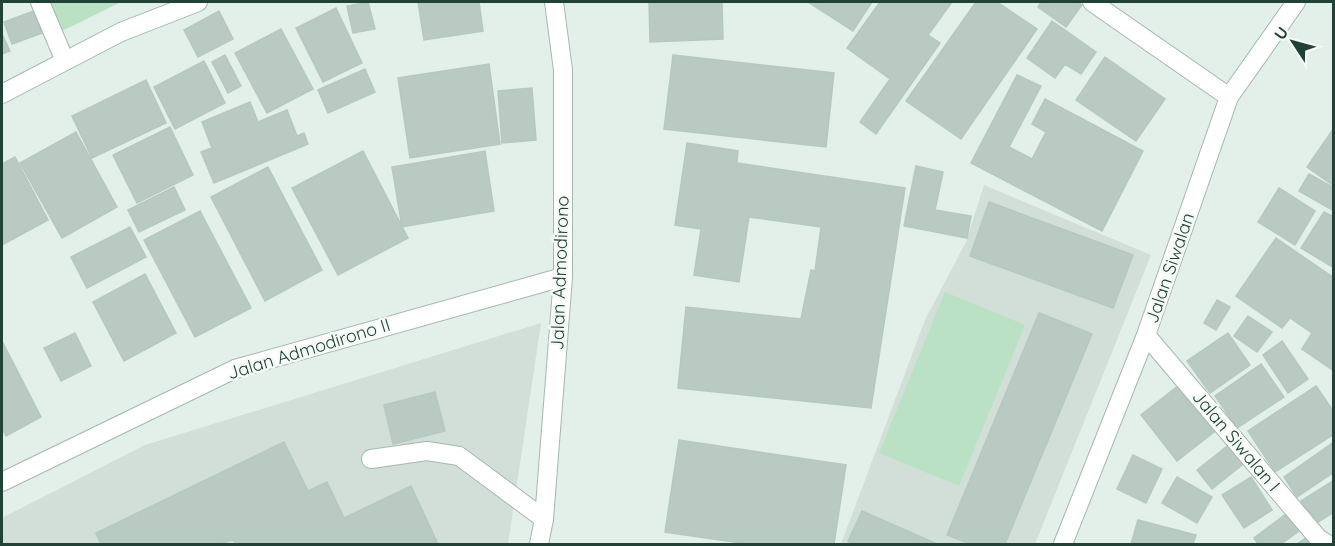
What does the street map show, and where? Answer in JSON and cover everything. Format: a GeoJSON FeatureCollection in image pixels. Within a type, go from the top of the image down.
{"type":"FeatureCollection","features":[{"type":"Feature","properties":{"kind":"street"},"geometry":{"type":"LineString","coordinates":[[40,2],[65,61]]}},
{"type":"Feature","properties":{"kind":"street"},"geometry":{"type":"LineString","coordinates":[[2,94],[121,32],[198,2]]}},
{"type":"Feature","properties":{"kind":"street","name":"Jalan Admodirono"},"geometry":{"type":"LineString","coordinates":[[538,544],[544,519],[563,277],[563,70],[554,2]]}},
{"type":"Feature","properties":{"kind":"street"},"geometry":{"type":"LineString","coordinates":[[1092,2],[1229,97]]}},
{"type":"Feature","properties":{"kind":"street","name":"Jalan Siwalan"},"geometry":{"type":"LineString","coordinates":[[1063,544],[1146,335],[1229,97],[1296,2]]}},
{"type":"Feature","properties":{"kind":"street","name":"Jalan Admodirono II"},"geometry":{"type":"LineString","coordinates":[[2,482],[235,369],[563,277]]}},
{"type":"Feature","properties":{"kind":"street","name":"Jalan Siwalan I"},"geometry":{"type":"LineString","coordinates":[[1146,335],[1318,538],[1327,544]]}},
{"type":"Feature","properties":{"kind":"street"},"geometry":{"type":"LineString","coordinates":[[371,459],[427,451],[459,456],[544,519]]}},
{"type":"Feature","properties":{"kind":"shaded area"},"geometry":{"type":"Polygon","coordinates":[[[984,185],[1151,255],[1035,544],[841,544],[925,320],[966,242],[984,185]]]}},
{"type":"Feature","properties":{"kind":"shaded area"},"geometry":{"type":"Polygon","coordinates":[[[541,323],[508,544],[2,544],[2,518],[145,445],[541,323]]]}},
{"type":"Feature","properties":{"kind":"green space"},"geometry":{"type":"Polygon","coordinates":[[[44,2],[121,2],[62,31],[44,2]]]}},
{"type":"Feature","properties":{"kind":"green space"},"geometry":{"type":"Polygon","coordinates":[[[945,292],[1025,325],[959,486],[879,453],[945,292]]]}},
{"type":"Feature","properties":{"kind":"building"},"geometry":{"type":"Polygon","coordinates":[[[368,2],[375,29],[353,33],[347,6],[368,2]]]}},
{"type":"Feature","properties":{"kind":"building"},"geometry":{"type":"Polygon","coordinates":[[[418,2],[479,2],[483,31],[424,40],[418,2]]]}},
{"type":"Feature","properties":{"kind":"building"},"geometry":{"type":"Polygon","coordinates":[[[649,2],[722,2],[723,39],[650,42],[649,2]]]}},
{"type":"Feature","properties":{"kind":"building"},"geometry":{"type":"Polygon","coordinates":[[[808,2],[872,2],[853,31],[808,2]]]}},
{"type":"Feature","properties":{"kind":"building"},"geometry":{"type":"Polygon","coordinates":[[[880,2],[952,2],[928,35],[940,43],[876,134],[860,122],[890,79],[847,48],[880,2]]]}},
{"type":"Feature","properties":{"kind":"building"},"geometry":{"type":"Polygon","coordinates":[[[976,2],[997,2],[1037,29],[961,139],[906,101],[976,2]]]}},
{"type":"Feature","properties":{"kind":"building"},"geometry":{"type":"Polygon","coordinates":[[[1041,2],[1078,2],[1082,5],[1066,27],[1038,7],[1041,2]]]}},
{"type":"Feature","properties":{"kind":"building"},"geometry":{"type":"Polygon","coordinates":[[[336,8],[362,63],[323,82],[296,28],[336,8]]]}},
{"type":"Feature","properties":{"kind":"building"},"geometry":{"type":"Polygon","coordinates":[[[34,11],[42,33],[12,44],[4,22],[34,11]]]}},
{"type":"Feature","properties":{"kind":"building"},"geometry":{"type":"Polygon","coordinates":[[[219,11],[233,39],[198,57],[184,30],[219,11]]]}},
{"type":"Feature","properties":{"kind":"building"},"geometry":{"type":"Polygon","coordinates":[[[1052,21],[1096,52],[1081,74],[1065,64],[1055,78],[1027,58],[1052,21]]]}},
{"type":"Feature","properties":{"kind":"building"},"geometry":{"type":"Polygon","coordinates":[[[281,29],[313,89],[267,113],[235,53],[281,29]]]}},
{"type":"Feature","properties":{"kind":"building"},"geometry":{"type":"Polygon","coordinates":[[[2,34],[10,51],[2,54],[2,34]]]}},
{"type":"Feature","properties":{"kind":"building"},"geometry":{"type":"Polygon","coordinates":[[[225,55],[241,86],[228,93],[212,62],[225,55]]]}},
{"type":"Feature","properties":{"kind":"building"},"geometry":{"type":"Polygon","coordinates":[[[673,55],[834,73],[826,147],[664,129],[673,55]]]}},
{"type":"Feature","properties":{"kind":"building"},"geometry":{"type":"Polygon","coordinates":[[[1105,57],[1165,99],[1136,141],[1076,100],[1105,57]]]}},
{"type":"Feature","properties":{"kind":"building"},"geometry":{"type":"Polygon","coordinates":[[[204,61],[225,103],[175,129],[154,87],[204,61]]]}},
{"type":"Feature","properties":{"kind":"building"},"geometry":{"type":"Polygon","coordinates":[[[489,64],[500,144],[410,158],[398,78],[489,64]]]}},
{"type":"Feature","properties":{"kind":"building"},"geometry":{"type":"Polygon","coordinates":[[[365,69],[375,92],[328,113],[318,90],[365,69]]]}},
{"type":"Feature","properties":{"kind":"building"},"geometry":{"type":"Polygon","coordinates":[[[1017,75],[1041,86],[1009,147],[1032,159],[1046,132],[1032,124],[1045,99],[1143,151],[1102,231],[971,163],[1017,75]]]}},
{"type":"Feature","properties":{"kind":"building"},"geometry":{"type":"Polygon","coordinates":[[[146,80],[166,123],[92,158],[72,116],[146,80]]]}},
{"type":"Feature","properties":{"kind":"building"},"geometry":{"type":"Polygon","coordinates":[[[532,88],[536,140],[502,143],[498,91],[532,88]]]}},
{"type":"Feature","properties":{"kind":"building"},"geometry":{"type":"Polygon","coordinates":[[[250,102],[258,122],[287,110],[297,136],[304,133],[308,144],[214,183],[201,152],[212,148],[202,122],[250,102]]]}},
{"type":"Feature","properties":{"kind":"building"},"geometry":{"type":"Polygon","coordinates":[[[170,127],[193,175],[137,203],[113,155],[170,127]]]}},
{"type":"Feature","properties":{"kind":"building"},"geometry":{"type":"Polygon","coordinates":[[[1334,128],[1334,186],[1307,167],[1334,128]]]}},
{"type":"Feature","properties":{"kind":"building"},"geometry":{"type":"Polygon","coordinates":[[[76,132],[117,207],[62,238],[20,163],[76,132]]]}},
{"type":"Feature","properties":{"kind":"building"},"geometry":{"type":"Polygon","coordinates":[[[687,143],[738,151],[737,163],[905,188],[871,408],[678,388],[686,307],[801,319],[811,270],[815,271],[821,227],[749,217],[739,282],[694,275],[701,229],[675,225],[687,143]]]}},
{"type":"Feature","properties":{"kind":"building"},"geometry":{"type":"Polygon","coordinates":[[[363,151],[408,238],[338,275],[292,188],[363,151]]]}},
{"type":"Feature","properties":{"kind":"building"},"geometry":{"type":"Polygon","coordinates":[[[485,151],[494,211],[402,227],[392,167],[485,151]]]}},
{"type":"Feature","properties":{"kind":"building"},"geometry":{"type":"Polygon","coordinates":[[[15,157],[48,220],[2,245],[2,164],[15,157]]]}},
{"type":"Feature","properties":{"kind":"building"},"geometry":{"type":"Polygon","coordinates":[[[916,166],[943,172],[935,210],[971,216],[967,238],[904,226],[916,166]]]}},
{"type":"Feature","properties":{"kind":"building"},"geometry":{"type":"Polygon","coordinates":[[[268,167],[322,270],[265,301],[211,197],[268,167]]]}},
{"type":"Feature","properties":{"kind":"building"},"geometry":{"type":"Polygon","coordinates":[[[1309,174],[1334,188],[1334,211],[1299,191],[1309,174]]]}},
{"type":"Feature","properties":{"kind":"building"},"geometry":{"type":"Polygon","coordinates":[[[174,187],[185,210],[139,232],[128,210],[174,187]]]}},
{"type":"Feature","properties":{"kind":"building"},"geometry":{"type":"Polygon","coordinates":[[[1279,188],[1315,211],[1295,245],[1258,222],[1279,188]]]}},
{"type":"Feature","properties":{"kind":"building"},"geometry":{"type":"Polygon","coordinates":[[[989,202],[1133,255],[1113,308],[970,256],[989,202]]]}},
{"type":"Feature","properties":{"kind":"building"},"geometry":{"type":"Polygon","coordinates":[[[200,211],[251,308],[195,337],[144,240],[200,211]]]}},
{"type":"Feature","properties":{"kind":"building"},"geometry":{"type":"Polygon","coordinates":[[[1324,212],[1334,217],[1334,268],[1301,248],[1324,212]]]}},
{"type":"Feature","properties":{"kind":"building"},"geometry":{"type":"Polygon","coordinates":[[[130,227],[146,257],[87,288],[71,257],[130,227]]]}},
{"type":"Feature","properties":{"kind":"building"},"geometry":{"type":"Polygon","coordinates":[[[1276,238],[1334,278],[1334,371],[1302,349],[1312,333],[1290,318],[1282,328],[1236,296],[1276,238]]]}},
{"type":"Feature","properties":{"kind":"building"},"geometry":{"type":"Polygon","coordinates":[[[145,274],[176,333],[124,361],[93,302],[145,274]]]}},
{"type":"Feature","properties":{"kind":"building"},"geometry":{"type":"Polygon","coordinates":[[[1217,300],[1230,307],[1216,330],[1204,323],[1217,300]]]}},
{"type":"Feature","properties":{"kind":"building"},"geometry":{"type":"Polygon","coordinates":[[[1039,313],[1092,334],[1005,544],[971,544],[947,535],[1039,313]]]}},
{"type":"Feature","properties":{"kind":"building"},"geometry":{"type":"Polygon","coordinates":[[[1248,316],[1272,332],[1257,352],[1234,336],[1248,316]]]}},
{"type":"Feature","properties":{"kind":"building"},"geometry":{"type":"Polygon","coordinates":[[[75,333],[91,366],[61,381],[44,348],[75,333]]]}},
{"type":"Feature","properties":{"kind":"building"},"geometry":{"type":"Polygon","coordinates":[[[1228,333],[1250,365],[1210,393],[1187,361],[1228,333]]]}},
{"type":"Feature","properties":{"kind":"building"},"geometry":{"type":"Polygon","coordinates":[[[2,341],[41,417],[6,436],[2,428],[2,341]]]}},
{"type":"Feature","properties":{"kind":"building"},"geometry":{"type":"Polygon","coordinates":[[[1282,341],[1308,379],[1288,393],[1263,355],[1282,341]]]}},
{"type":"Feature","properties":{"kind":"building"},"geometry":{"type":"Polygon","coordinates":[[[1261,364],[1284,397],[1237,428],[1215,396],[1261,364]]]}},
{"type":"Feature","properties":{"kind":"building"},"geometry":{"type":"Polygon","coordinates":[[[1183,382],[1219,428],[1177,461],[1141,415],[1183,382]]]}},
{"type":"Feature","properties":{"kind":"building"},"geometry":{"type":"Polygon","coordinates":[[[1316,386],[1334,412],[1334,434],[1275,472],[1248,431],[1316,386]]]}},
{"type":"Feature","properties":{"kind":"building"},"geometry":{"type":"Polygon","coordinates":[[[435,392],[445,431],[393,444],[384,405],[435,392]]]}},
{"type":"Feature","properties":{"kind":"building"},"geometry":{"type":"Polygon","coordinates":[[[679,440],[846,465],[834,544],[748,544],[665,532],[679,440]]]}},
{"type":"Feature","properties":{"kind":"building"},"geometry":{"type":"Polygon","coordinates":[[[284,442],[308,491],[327,482],[344,518],[411,486],[437,542],[432,544],[236,544],[233,539],[221,544],[101,544],[96,533],[284,442]]]}},
{"type":"Feature","properties":{"kind":"building"},"geometry":{"type":"Polygon","coordinates":[[[1334,442],[1334,472],[1297,497],[1284,477],[1334,442]]]}},
{"type":"Feature","properties":{"kind":"building"},"geometry":{"type":"Polygon","coordinates":[[[1231,443],[1246,462],[1212,489],[1197,470],[1231,443]]]}},
{"type":"Feature","properties":{"kind":"building"},"geometry":{"type":"Polygon","coordinates":[[[1133,455],[1162,469],[1146,503],[1117,489],[1133,455]]]}},
{"type":"Feature","properties":{"kind":"building"},"geometry":{"type":"Polygon","coordinates":[[[1177,477],[1212,497],[1197,523],[1162,503],[1177,477]]]}},
{"type":"Feature","properties":{"kind":"building"},"geometry":{"type":"Polygon","coordinates":[[[1251,477],[1272,510],[1244,528],[1222,495],[1251,477]]]}},
{"type":"Feature","properties":{"kind":"building"},"geometry":{"type":"Polygon","coordinates":[[[1334,480],[1334,512],[1315,524],[1301,501],[1334,480]]]}},
{"type":"Feature","properties":{"kind":"building"},"geometry":{"type":"Polygon","coordinates":[[[862,511],[937,544],[855,544],[848,541],[862,511]]]}},
{"type":"Feature","properties":{"kind":"building"},"geometry":{"type":"Polygon","coordinates":[[[1286,514],[1299,531],[1281,544],[1258,544],[1254,538],[1286,514]]]}},
{"type":"Feature","properties":{"kind":"building"},"geometry":{"type":"Polygon","coordinates":[[[1138,520],[1196,535],[1193,544],[1131,544],[1138,520]]]}},
{"type":"Feature","properties":{"kind":"building"},"geometry":{"type":"Polygon","coordinates":[[[1306,538],[1311,544],[1297,544],[1306,538]]]}}]}
